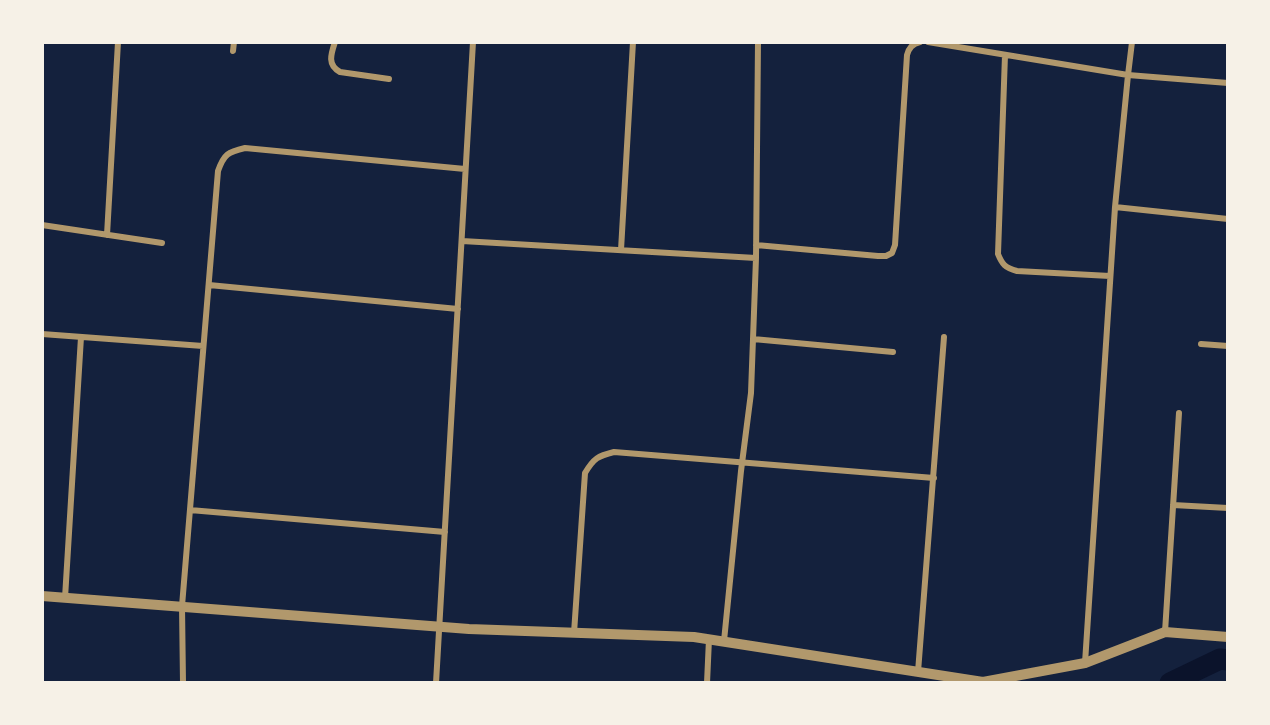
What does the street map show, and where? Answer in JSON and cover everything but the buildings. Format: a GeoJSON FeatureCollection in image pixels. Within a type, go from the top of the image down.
{"type":"FeatureCollection","features":[{"type":"Feature","properties":{"kind":"street"},"geometry":{"type":"LineString","coordinates":[[107,235],[118,42]]}},
{"type":"Feature","properties":{"kind":"street"},"geometry":{"type":"LineString","coordinates":[[233,51],[234,42]]}},
{"type":"Feature","properties":{"kind":"street"},"geometry":{"type":"LineString","coordinates":[[335,42],[331,55],[334,69],[340,72],[389,79]]}},
{"type":"Feature","properties":{"kind":"street"},"geometry":{"type":"LineString","coordinates":[[436,683],[473,42]]}},
{"type":"Feature","properties":{"kind":"street"},"geometry":{"type":"LineString","coordinates":[[621,250],[633,42]]}},
{"type":"Feature","properties":{"kind":"street"},"geometry":{"type":"LineString","coordinates":[[724,641],[751,393],[756,258],[758,42]]}},
{"type":"Feature","properties":{"kind":"street"},"geometry":{"type":"LineString","coordinates":[[756,245],[878,256],[892,253],[895,245],[907,55],[909,48],[920,42]]}},
{"type":"Feature","properties":{"kind":"street"},"geometry":{"type":"LineString","coordinates":[[928,42],[1128,75],[1228,83]]}},
{"type":"Feature","properties":{"kind":"street"},"geometry":{"type":"LineString","coordinates":[[1085,663],[1115,207],[1132,42]]}},
{"type":"Feature","properties":{"kind":"street"},"geometry":{"type":"LineString","coordinates":[[1005,55],[998,254],[1001,263],[1007,269],[1017,271],[1110,276]]}},
{"type":"Feature","properties":{"kind":"street"},"geometry":{"type":"LineString","coordinates":[[183,683],[182,606],[218,171],[223,158],[232,151],[245,147],[465,169]]}},
{"type":"Feature","properties":{"kind":"street"},"geometry":{"type":"LineString","coordinates":[[1115,207],[1228,219]]}},
{"type":"Feature","properties":{"kind":"street"},"geometry":{"type":"LineString","coordinates":[[42,225],[162,243]]}},
{"type":"Feature","properties":{"kind":"street"},"geometry":{"type":"LineString","coordinates":[[462,242],[756,258]]}},
{"type":"Feature","properties":{"kind":"street"},"geometry":{"type":"LineString","coordinates":[[208,285],[458,309]]}},
{"type":"Feature","properties":{"kind":"street"},"geometry":{"type":"LineString","coordinates":[[42,334],[203,346]]}},
{"type":"Feature","properties":{"kind":"street"},"geometry":{"type":"LineString","coordinates":[[66,598],[81,337]]}},
{"type":"Feature","properties":{"kind":"street"},"geometry":{"type":"LineString","coordinates":[[918,672],[944,337]]}},
{"type":"Feature","properties":{"kind":"street"},"geometry":{"type":"LineString","coordinates":[[753,339],[893,352]]}},
{"type":"Feature","properties":{"kind":"street"},"geometry":{"type":"LineString","coordinates":[[1201,344],[1228,346]]}},
{"type":"Feature","properties":{"kind":"street"},"geometry":{"type":"LineString","coordinates":[[1165,632],[1179,413]]}},
{"type":"Feature","properties":{"kind":"street"},"geometry":{"type":"LineString","coordinates":[[574,633],[585,473],[592,461],[600,456],[614,452],[934,478]]}},
{"type":"Feature","properties":{"kind":"street"},"geometry":{"type":"LineString","coordinates":[[1173,505],[1228,508]]}},
{"type":"Feature","properties":{"kind":"street"},"geometry":{"type":"LineString","coordinates":[[190,510],[445,532]]}},
{"type":"Feature","properties":{"kind":"street"},"geometry":{"type":"LineString","coordinates":[[42,596],[469,629],[694,637],[983,682],[1085,663],[1165,632],[1228,637]]}},
{"type":"Feature","properties":{"kind":"street"},"geometry":{"type":"LineString","coordinates":[[707,683],[709,639]]}},
{"type":"Feature","properties":{"kind":"waterway"},"geometry":{"type":"LineString","coordinates":[[1170,683],[1220,659],[1228,660]]}}]}
